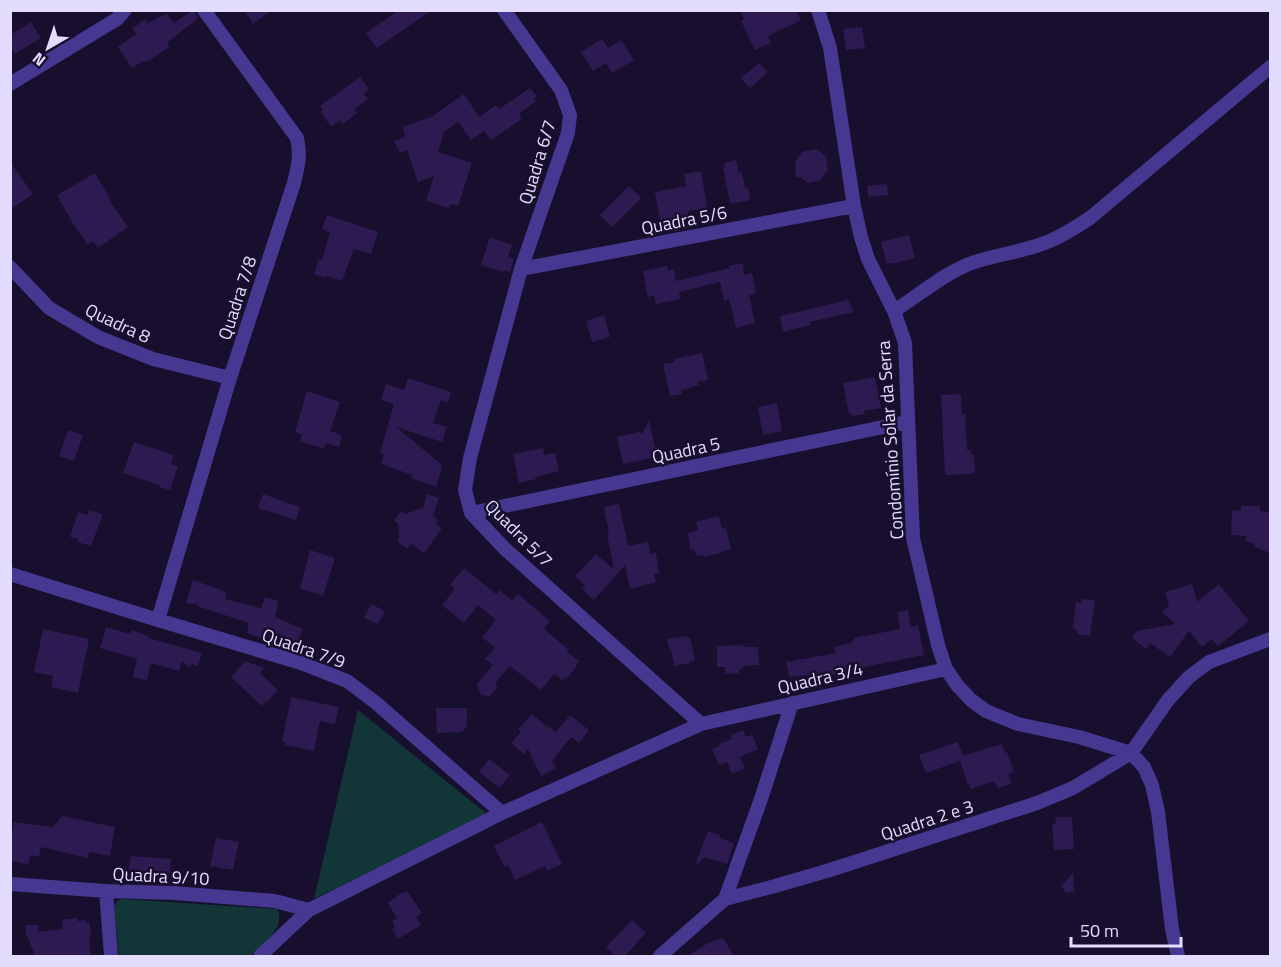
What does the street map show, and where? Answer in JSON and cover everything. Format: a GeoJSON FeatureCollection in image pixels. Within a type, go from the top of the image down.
{"type":"FeatureCollection","features":[{"type":"Feature","properties":{"kind":"street","name":"Quadra 7/8"},"geometry":{"type":"LineString","coordinates":[[158,620],[230,378],[294,183],[300,152],[297,138],[204,10]]}},
{"type":"Feature","properties":{"kind":"street","name":"Quadra 6/7"},"geometry":{"type":"LineString","coordinates":[[504,10],[561,90],[570,115],[568,133],[521,269]]}},
{"type":"Feature","properties":{"kind":"street","name":"Condomínio Solar da Serra"},"geometry":{"type":"LineString","coordinates":[[818,10],[830,48],[854,206],[868,259],[894,311],[905,342],[913,538],[946,669],[971,700],[986,711],[1018,724],[1078,737],[1131,753]]}},
{"type":"Feature","properties":{"kind":"street"},"geometry":{"type":"LineString","coordinates":[[10,84],[118,13]]}},
{"type":"Feature","properties":{"kind":"street"},"geometry":{"type":"LineString","coordinates":[[894,311],[940,279],[967,265],[1037,245],[1065,234],[1090,218],[1270,67]]}},
{"type":"Feature","properties":{"kind":"street","name":"Quadra 5/6"},"geometry":{"type":"LineString","coordinates":[[521,269],[854,206]]}},
{"type":"Feature","properties":{"kind":"street","name":"Quadra 8"},"geometry":{"type":"LineString","coordinates":[[10,267],[49,308],[98,337],[153,359],[230,378]]}},
{"type":"Feature","properties":{"kind":"street","name":"Quadra 5/7"},"geometry":{"type":"LineString","coordinates":[[521,269],[470,458],[465,490],[471,513],[506,549],[702,724]]}},
{"type":"Feature","properties":{"kind":"street","name":"Quadra 5"},"geometry":{"type":"LineString","coordinates":[[471,513],[907,422]]}},
{"type":"Feature","properties":{"kind":"street","name":"Quadra 7/9"},"geometry":{"type":"LineString","coordinates":[[10,574],[301,663],[347,681],[375,702],[502,813]]}},
{"type":"Feature","properties":{"kind":"street"},"geometry":{"type":"LineString","coordinates":[[1178,957],[1172,929],[1158,812],[1152,785],[1144,767],[1131,753],[1168,700],[1189,677],[1209,662],[1270,639]]}},
{"type":"Feature","properties":{"kind":"street","name":"Quadra 3/4"},"geometry":{"type":"LineString","coordinates":[[260,957],[309,909],[502,813],[702,724],[946,669]]}},
{"type":"Feature","properties":{"kind":"street"},"geometry":{"type":"LineString","coordinates":[[660,957],[725,898],[761,799],[792,703]]}},
{"type":"Feature","properties":{"kind":"street","name":"Quadra 2 e 3"},"geometry":{"type":"LineString","coordinates":[[725,898],[830,870],[1037,803],[1072,789],[1131,753]]}},
{"type":"Feature","properties":{"kind":"street","name":"Quadra 9/10"},"geometry":{"type":"LineString","coordinates":[[10,885],[264,900],[309,909]]}},
{"type":"Feature","properties":{"kind":"street"},"geometry":{"type":"LineString","coordinates":[[106,891],[111,957]]}},
{"type":"Feature","properties":{"kind":"green space"},"geometry":{"type":"Polygon","coordinates":[[[358,710],[487,814],[314,899],[358,710]]]}},
{"type":"Feature","properties":{"kind":"green space"},"geometry":{"type":"Polygon","coordinates":[[[122,899],[277,909],[279,922],[266,941],[250,956],[119,956],[114,906],[122,899]]]}},
{"type":"Feature","properties":{"kind":"building"},"geometry":{"type":"Polygon","coordinates":[[[193,10],[198,18],[167,43],[169,47],[132,68],[118,47],[136,34],[132,29],[145,19],[148,23],[167,14],[174,23],[193,10]]]}},
{"type":"Feature","properties":{"kind":"building"},"geometry":{"type":"Polygon","coordinates":[[[244,10],[272,10],[253,24],[244,10]]]}},
{"type":"Feature","properties":{"kind":"building"},"geometry":{"type":"Polygon","coordinates":[[[399,10],[432,10],[377,48],[366,33],[399,10]]]}},
{"type":"Feature","properties":{"kind":"building"},"geometry":{"type":"Polygon","coordinates":[[[740,10],[796,10],[801,20],[768,36],[771,43],[755,50],[741,21],[744,19],[740,10]]]}},
{"type":"Feature","properties":{"kind":"building"},"geometry":{"type":"Polygon","coordinates":[[[31,22],[41,38],[15,54],[10,46],[10,35],[31,22]]]}},
{"type":"Feature","properties":{"kind":"building"},"geometry":{"type":"Polygon","coordinates":[[[862,27],[865,48],[846,50],[843,29],[862,27]]]}},
{"type":"Feature","properties":{"kind":"building"},"geometry":{"type":"Polygon","coordinates":[[[602,39],[608,48],[621,40],[634,60],[612,73],[606,63],[593,71],[581,52],[602,39]]]}},
{"type":"Feature","properties":{"kind":"building"},"geometry":{"type":"Polygon","coordinates":[[[759,63],[768,72],[750,88],[741,78],[759,63]]]}},
{"type":"Feature","properties":{"kind":"building"},"geometry":{"type":"Polygon","coordinates":[[[360,77],[369,89],[364,94],[368,99],[354,109],[357,113],[343,124],[340,120],[331,127],[321,112],[323,110],[320,106],[360,77]]]}},
{"type":"Feature","properties":{"kind":"building"},"geometry":{"type":"Polygon","coordinates":[[[530,88],[537,96],[534,98],[536,101],[519,114],[522,119],[491,140],[484,131],[471,140],[458,122],[444,132],[438,152],[472,163],[458,206],[450,204],[449,208],[426,201],[434,176],[418,182],[407,150],[400,153],[394,141],[406,137],[402,127],[431,117],[464,94],[479,117],[496,105],[499,109],[530,88]]]}},
{"type":"Feature","properties":{"kind":"building"},"geometry":{"type":"Polygon","coordinates":[[[816,149],[826,156],[828,170],[820,180],[808,183],[796,177],[795,162],[802,152],[816,149]]]}},
{"type":"Feature","properties":{"kind":"building"},"geometry":{"type":"Polygon","coordinates":[[[736,160],[739,173],[742,172],[745,188],[748,187],[750,200],[732,204],[723,167],[725,167],[724,163],[736,160]]]}},
{"type":"Feature","properties":{"kind":"building"},"geometry":{"type":"Polygon","coordinates":[[[10,162],[33,194],[10,210],[10,162]]]}},
{"type":"Feature","properties":{"kind":"building"},"geometry":{"type":"Polygon","coordinates":[[[701,171],[707,208],[688,211],[689,217],[660,220],[655,192],[686,186],[684,174],[701,171]]]}},
{"type":"Feature","properties":{"kind":"building"},"geometry":{"type":"Polygon","coordinates":[[[95,173],[109,200],[128,227],[98,248],[93,241],[88,245],[57,195],[95,173]]]}},
{"type":"Feature","properties":{"kind":"building"},"geometry":{"type":"Polygon","coordinates":[[[887,184],[888,195],[868,197],[867,186],[887,184]]]}},
{"type":"Feature","properties":{"kind":"building"},"geometry":{"type":"Polygon","coordinates":[[[629,186],[641,198],[612,227],[600,215],[629,186]]]}},
{"type":"Feature","properties":{"kind":"building"},"geometry":{"type":"Polygon","coordinates":[[[327,215],[378,232],[371,254],[354,249],[342,281],[314,274],[319,259],[322,260],[330,232],[322,229],[327,215]]]}},
{"type":"Feature","properties":{"kind":"building"},"geometry":{"type":"Polygon","coordinates":[[[909,235],[915,258],[887,264],[881,242],[909,235]]]}},
{"type":"Feature","properties":{"kind":"building"},"geometry":{"type":"Polygon","coordinates":[[[490,237],[512,245],[508,257],[514,259],[510,272],[481,265],[490,237]]]}},
{"type":"Feature","properties":{"kind":"building"},"geometry":{"type":"Polygon","coordinates":[[[743,263],[744,275],[752,273],[756,293],[749,295],[755,323],[736,328],[729,299],[724,301],[720,282],[679,292],[680,299],[656,304],[654,296],[648,297],[643,271],[667,266],[668,271],[674,269],[676,281],[743,263]]]}},
{"type":"Feature","properties":{"kind":"building"},"geometry":{"type":"Polygon","coordinates":[[[848,300],[854,312],[809,322],[810,325],[783,332],[780,316],[848,300]]]}},
{"type":"Feature","properties":{"kind":"building"},"geometry":{"type":"Polygon","coordinates":[[[604,315],[610,337],[592,342],[586,321],[604,315]]]}},
{"type":"Feature","properties":{"kind":"building"},"geometry":{"type":"Polygon","coordinates":[[[702,353],[708,380],[681,390],[682,394],[670,396],[663,364],[675,362],[674,359],[702,353]]]}},
{"type":"Feature","properties":{"kind":"building"},"geometry":{"type":"Polygon","coordinates":[[[875,377],[881,408],[852,416],[851,413],[849,414],[843,383],[875,377]]]}},
{"type":"Feature","properties":{"kind":"building"},"geometry":{"type":"Polygon","coordinates":[[[408,378],[451,392],[448,403],[441,400],[433,423],[447,427],[442,442],[396,427],[441,464],[442,468],[436,487],[411,478],[412,475],[381,464],[384,454],[380,453],[394,404],[381,400],[386,384],[404,390],[408,378]]]}},
{"type":"Feature","properties":{"kind":"building"},"geometry":{"type":"Polygon","coordinates":[[[307,391],[340,402],[330,431],[342,435],[339,447],[326,443],[324,449],[300,441],[302,435],[295,432],[307,391]]]}},
{"type":"Feature","properties":{"kind":"building"},"geometry":{"type":"Polygon","coordinates":[[[961,394],[962,414],[965,414],[967,450],[971,450],[974,455],[975,471],[973,474],[945,475],[941,395],[961,394]]]}},
{"type":"Feature","properties":{"kind":"building"},"geometry":{"type":"Polygon","coordinates":[[[777,403],[782,431],[763,435],[758,407],[777,403]]]}},
{"type":"Feature","properties":{"kind":"building"},"geometry":{"type":"Polygon","coordinates":[[[649,421],[657,457],[623,464],[617,437],[639,432],[642,434],[649,421]]]}},
{"type":"Feature","properties":{"kind":"building"},"geometry":{"type":"Polygon","coordinates":[[[68,430],[83,435],[74,461],[59,456],[68,430]]]}},
{"type":"Feature","properties":{"kind":"building"},"geometry":{"type":"Polygon","coordinates":[[[134,442],[174,455],[171,464],[178,466],[170,490],[123,473],[134,442]]]}},
{"type":"Feature","properties":{"kind":"building"},"geometry":{"type":"Polygon","coordinates":[[[543,448],[544,455],[555,453],[559,471],[519,483],[513,454],[543,448]]]}},
{"type":"Feature","properties":{"kind":"building"},"geometry":{"type":"Polygon","coordinates":[[[263,494],[300,507],[296,520],[258,508],[263,494]]]}},
{"type":"Feature","properties":{"kind":"building"},"geometry":{"type":"Polygon","coordinates":[[[427,494],[439,498],[433,516],[438,520],[435,524],[442,528],[424,553],[411,544],[407,549],[397,541],[399,538],[398,524],[394,520],[401,511],[405,514],[423,508],[427,494]]]}},
{"type":"Feature","properties":{"kind":"building"},"geometry":{"type":"Polygon","coordinates":[[[619,504],[628,546],[648,542],[650,554],[656,553],[659,573],[654,574],[656,582],[630,589],[625,565],[594,600],[582,589],[585,585],[575,576],[596,554],[614,570],[604,507],[619,504]]]}},
{"type":"Feature","properties":{"kind":"building"},"geometry":{"type":"Polygon","coordinates":[[[1241,506],[1260,506],[1260,511],[1270,512],[1270,553],[1245,541],[1247,536],[1231,535],[1232,510],[1241,511],[1241,506]]]}},
{"type":"Feature","properties":{"kind":"building"},"geometry":{"type":"Polygon","coordinates":[[[89,510],[103,514],[91,546],[77,542],[78,539],[70,537],[78,512],[88,515],[89,510]]]}},
{"type":"Feature","properties":{"kind":"building"},"geometry":{"type":"Polygon","coordinates":[[[719,516],[722,529],[726,528],[731,549],[704,557],[703,555],[696,556],[694,549],[691,550],[688,533],[698,530],[696,522],[719,516]]]}},
{"type":"Feature","properties":{"kind":"building"},"geometry":{"type":"Polygon","coordinates":[[[310,550],[335,558],[323,596],[300,588],[310,550]]]}},
{"type":"Feature","properties":{"kind":"building"},"geometry":{"type":"Polygon","coordinates":[[[464,568],[496,594],[499,590],[512,601],[518,594],[550,621],[544,629],[579,661],[567,678],[565,677],[563,681],[554,674],[541,690],[510,666],[495,683],[497,688],[490,696],[481,695],[477,684],[493,665],[485,659],[495,648],[482,637],[496,620],[478,605],[464,623],[442,605],[455,589],[450,585],[464,568]]]}},
{"type":"Feature","properties":{"kind":"building"},"geometry":{"type":"Polygon","coordinates":[[[193,580],[227,592],[225,599],[261,608],[265,597],[278,601],[275,617],[303,629],[297,643],[270,631],[266,640],[247,633],[249,623],[197,606],[198,604],[186,603],[193,580]]]}},
{"type":"Feature","properties":{"kind":"building"},"geometry":{"type":"Polygon","coordinates":[[[1192,584],[1197,602],[1219,584],[1249,621],[1218,646],[1212,639],[1202,647],[1189,631],[1170,657],[1150,643],[1146,649],[1132,638],[1137,631],[1175,624],[1162,612],[1169,605],[1165,592],[1192,584]]]}},
{"type":"Feature","properties":{"kind":"building"},"geometry":{"type":"Polygon","coordinates":[[[1081,599],[1095,600],[1090,636],[1077,634],[1077,630],[1073,629],[1076,602],[1081,603],[1081,599]]]}},
{"type":"Feature","properties":{"kind":"building"},"geometry":{"type":"Polygon","coordinates":[[[371,604],[385,611],[378,624],[364,618],[371,604]]]}},
{"type":"Feature","properties":{"kind":"building"},"geometry":{"type":"Polygon","coordinates":[[[908,610],[911,627],[918,625],[924,655],[810,679],[809,675],[789,677],[786,662],[836,653],[834,647],[852,643],[854,638],[900,629],[897,612],[908,610]]]}},
{"type":"Feature","properties":{"kind":"building"},"geometry":{"type":"Polygon","coordinates":[[[106,627],[130,634],[132,630],[148,638],[202,653],[198,666],[192,664],[190,668],[182,661],[179,671],[151,663],[147,680],[133,677],[137,659],[100,648],[106,627]]]}},
{"type":"Feature","properties":{"kind":"building"},"geometry":{"type":"Polygon","coordinates":[[[43,629],[89,639],[78,693],[51,687],[53,676],[34,672],[43,629]]]}},
{"type":"Feature","properties":{"kind":"building"},"geometry":{"type":"Polygon","coordinates":[[[687,636],[690,638],[695,660],[674,666],[667,639],[687,636]]]}},
{"type":"Feature","properties":{"kind":"building"},"geometry":{"type":"Polygon","coordinates":[[[743,645],[743,647],[758,647],[759,665],[743,666],[743,669],[739,669],[739,673],[725,674],[725,667],[717,667],[717,646],[743,645]]]}},
{"type":"Feature","properties":{"kind":"building"},"geometry":{"type":"Polygon","coordinates":[[[245,661],[264,668],[260,673],[278,690],[262,706],[231,677],[245,661]]]}},
{"type":"Feature","properties":{"kind":"building"},"geometry":{"type":"Polygon","coordinates":[[[291,697],[339,707],[335,724],[320,721],[314,751],[285,745],[286,743],[282,742],[291,697]]]}},
{"type":"Feature","properties":{"kind":"building"},"geometry":{"type":"Polygon","coordinates":[[[436,708],[467,708],[467,726],[462,732],[437,733],[436,708]]]}},
{"type":"Feature","properties":{"kind":"building"},"geometry":{"type":"Polygon","coordinates":[[[532,714],[556,732],[570,715],[589,730],[579,743],[571,737],[552,761],[556,768],[541,776],[528,749],[524,754],[511,743],[521,732],[518,729],[532,714]]]}},
{"type":"Feature","properties":{"kind":"building"},"geometry":{"type":"Polygon","coordinates":[[[743,730],[746,737],[752,735],[758,749],[740,757],[745,768],[732,774],[727,762],[719,765],[712,749],[732,739],[730,735],[743,730]]]}},
{"type":"Feature","properties":{"kind":"building"},"geometry":{"type":"Polygon","coordinates":[[[958,742],[963,756],[1002,744],[1014,771],[1009,774],[1011,784],[998,788],[994,781],[971,789],[960,761],[926,773],[919,755],[958,742]]]}},
{"type":"Feature","properties":{"kind":"building"},"geometry":{"type":"Polygon","coordinates":[[[489,759],[510,775],[499,788],[479,772],[489,759]]]}},
{"type":"Feature","properties":{"kind":"building"},"geometry":{"type":"Polygon","coordinates":[[[62,816],[115,827],[110,856],[89,852],[88,858],[41,847],[39,857],[30,855],[29,864],[11,861],[10,832],[12,833],[14,822],[53,827],[62,816]]]}},
{"type":"Feature","properties":{"kind":"building"},"geometry":{"type":"Polygon","coordinates":[[[1055,817],[1072,817],[1074,849],[1054,850],[1052,824],[1056,824],[1055,817]]]}},
{"type":"Feature","properties":{"kind":"building"},"geometry":{"type":"Polygon","coordinates":[[[542,822],[562,864],[547,871],[545,866],[515,880],[508,865],[505,867],[494,846],[542,822]]]}},
{"type":"Feature","properties":{"kind":"building"},"geometry":{"type":"Polygon","coordinates":[[[708,831],[734,843],[727,864],[704,857],[698,864],[696,862],[708,831]]]}},
{"type":"Feature","properties":{"kind":"building"},"geometry":{"type":"Polygon","coordinates":[[[216,838],[239,842],[233,870],[210,866],[216,838]]]}},
{"type":"Feature","properties":{"kind":"building"},"geometry":{"type":"Polygon","coordinates":[[[131,856],[171,859],[170,873],[128,870],[131,856]]]}},
{"type":"Feature","properties":{"kind":"building"},"geometry":{"type":"Polygon","coordinates":[[[1073,873],[1074,892],[1066,893],[1061,886],[1073,873]]]}},
{"type":"Feature","properties":{"kind":"building"},"geometry":{"type":"Polygon","coordinates":[[[407,891],[422,913],[416,917],[421,925],[398,939],[392,929],[395,927],[392,922],[397,918],[388,903],[407,891]]]}},
{"type":"Feature","properties":{"kind":"building"},"geometry":{"type":"Polygon","coordinates":[[[77,918],[77,921],[89,922],[91,957],[36,957],[26,934],[26,925],[38,925],[38,932],[63,929],[62,920],[77,918]]]}},
{"type":"Feature","properties":{"kind":"building"},"geometry":{"type":"Polygon","coordinates":[[[632,920],[646,933],[624,957],[616,957],[606,947],[632,920]]]}},
{"type":"Feature","properties":{"kind":"building"},"geometry":{"type":"Polygon","coordinates":[[[723,938],[735,957],[687,957],[708,943],[723,938]]]}}]}
